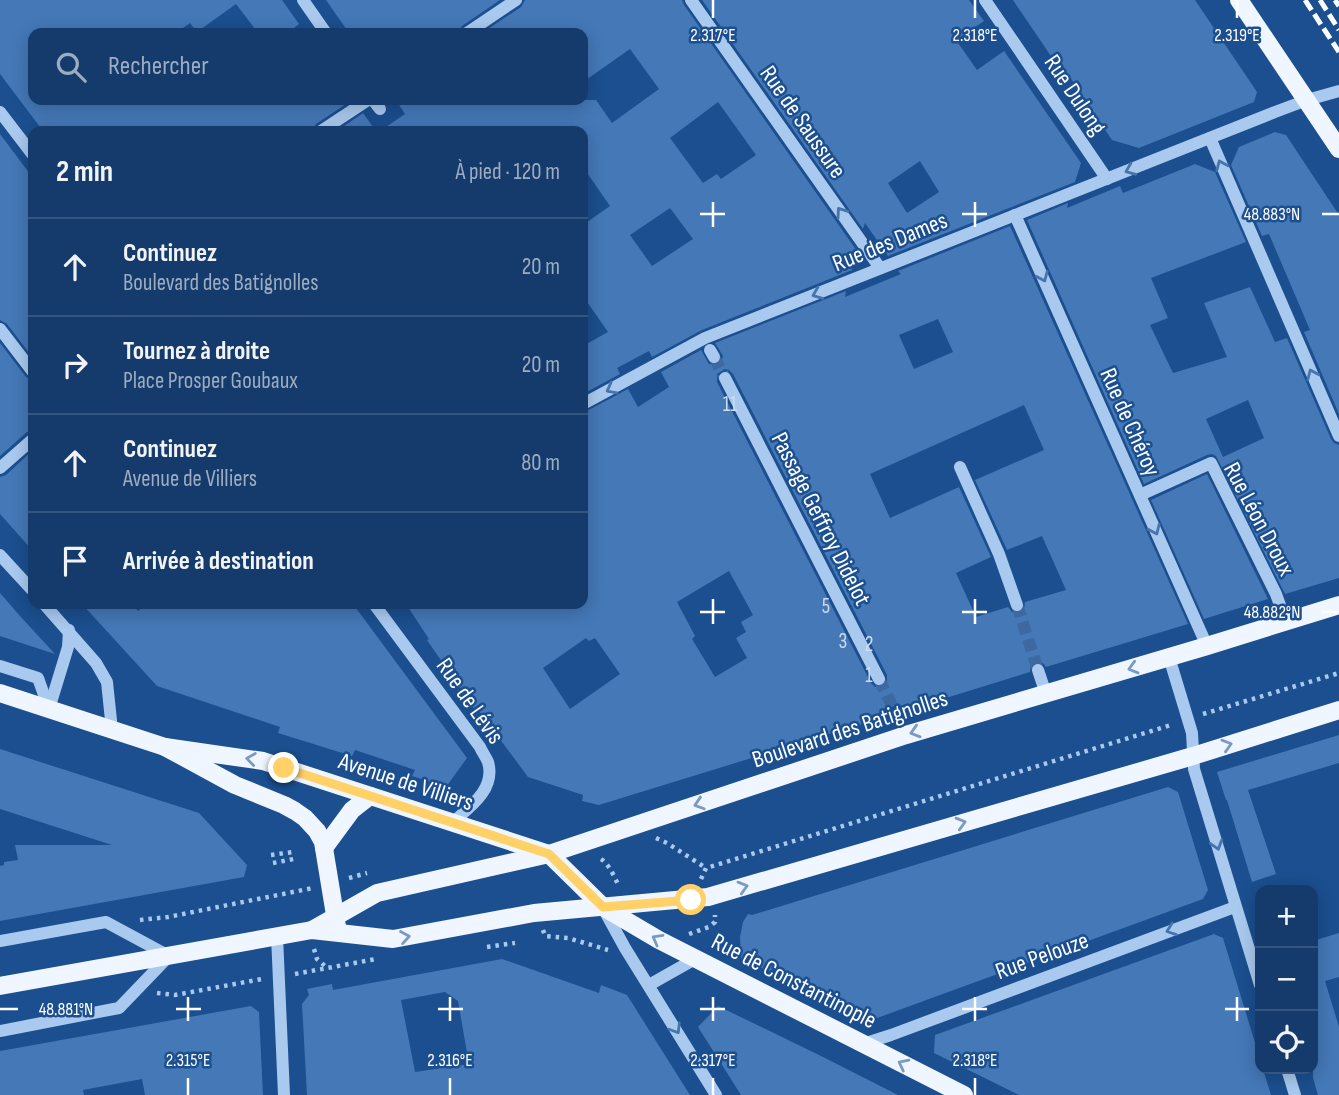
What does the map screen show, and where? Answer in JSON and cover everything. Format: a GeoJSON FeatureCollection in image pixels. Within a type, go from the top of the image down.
{"type":"FeatureCollection","features":[{"type":"Feature","properties":{"kind":"main road"},"geometry":{"type":"LineString","coordinates":[[1238,0],[1339,149]]}},
{"type":"Feature","properties":{"kind":"main road","name":"Boulevard des Batignolles"},"geometry":{"type":"LineString","coordinates":[[336,925],[377,893],[549,854],[906,734],[1339,605]]}},
{"type":"Feature","properties":{"kind":"main road","name":"Avenue de Villiers"},"geometry":{"type":"LineString","coordinates":[[0,694],[165,747],[263,761],[549,854]]}},
{"type":"Feature","properties":{"kind":"main road"},"geometry":{"type":"LineString","coordinates":[[0,986],[336,925],[393,939],[534,913],[708,897],[1193,756],[1339,710]]}},
{"type":"Feature","properties":{"kind":"main road","name":"Avenue de Villiers"},"geometry":{"type":"LineString","coordinates":[[165,747],[235,785],[284,805],[305,818],[323,842],[336,925]]}},
{"type":"Feature","properties":{"kind":"main road"},"geometry":{"type":"LineString","coordinates":[[324,848],[352,810],[370,796]]}},
{"type":"Feature","properties":{"kind":"main road","name":"Rue de Constantinople"},"geometry":{"type":"LineString","coordinates":[[549,854],[603,907],[659,940],[964,1095]]}},
{"type":"Feature","properties":{"kind":"street"},"geometry":{"type":"LineString","coordinates":[[303,0],[323,28]]}},
{"type":"Feature","properties":{"kind":"street"},"geometry":{"type":"LineString","coordinates":[[474,28],[516,0]]}},
{"type":"Feature","properties":{"kind":"street","name":"Rue de Saussure"},"geometry":{"type":"LineString","coordinates":[[691,0],[880,268]]}},
{"type":"Feature","properties":{"kind":"street","name":"Rue Dulong"},"geometry":{"type":"LineString","coordinates":[[985,0],[1107,179]]}},
{"type":"Feature","properties":{"kind":"street","name":"Rue des Dames"},"geometry":{"type":"LineString","coordinates":[[588,401],[705,338],[1307,100],[1339,91]]}},
{"type":"Feature","properties":{"kind":"street"},"geometry":{"type":"LineString","coordinates":[[329,126],[360,105]]}},
{"type":"Feature","properties":{"kind":"street"},"geometry":{"type":"LineString","coordinates":[[0,112],[28,148]]}},
{"type":"Feature","properties":{"kind":"street"},"geometry":{"type":"LineString","coordinates":[[1210,138],[1339,436]]}},
{"type":"Feature","properties":{"kind":"street","name":"Rue de Chéroy"},"geometry":{"type":"LineString","coordinates":[[1015,215],[1208,646]]}},
{"type":"Feature","properties":{"kind":"street"},"geometry":{"type":"LineString","coordinates":[[0,329],[28,365]]}},
{"type":"Feature","properties":{"kind":"street","name":"Passage Geffroy Didelot"},"geometry":{"type":"LineString","coordinates":[[725,378],[879,679]]}},
{"type":"Feature","properties":{"kind":"street"},"geometry":{"type":"LineString","coordinates":[[0,468],[28,443]]}},
{"type":"Feature","properties":{"kind":"street","name":"Rue Léon Droux"},"geometry":{"type":"LineString","coordinates":[[1140,495],[1211,463],[1276,594],[1286,622]]}},
{"type":"Feature","properties":{"kind":"street"},"geometry":{"type":"LineString","coordinates":[[960,467],[999,554],[1017,605]]}},
{"type":"Feature","properties":{"kind":"street"},"geometry":{"type":"LineString","coordinates":[[0,555],[28,586]]}},
{"type":"Feature","properties":{"kind":"street"},"geometry":{"type":"LineString","coordinates":[[49,609],[96,663],[107,682],[112,730]]}},
{"type":"Feature","properties":{"kind":"street","name":"Rue de Lévis"},"geometry":{"type":"LineString","coordinates":[[378,609],[480,747],[488,764],[489,779],[484,791],[453,822]]}},
{"type":"Feature","properties":{"kind":"street"},"geometry":{"type":"LineString","coordinates":[[49,709],[68,648],[69,630]]}},
{"type":"Feature","properties":{"kind":"street"},"geometry":{"type":"LineString","coordinates":[[1169,657],[1192,733],[1194,769],[1255,969]]}},
{"type":"Feature","properties":{"kind":"street"},"geometry":{"type":"LineString","coordinates":[[0,666],[38,678],[49,709]]}},
{"type":"Feature","properties":{"kind":"street"},"geometry":{"type":"LineString","coordinates":[[1038,670],[1046,694]]}},
{"type":"Feature","properties":{"kind":"street"},"geometry":{"type":"LineString","coordinates":[[603,907],[625,948],[716,1095]]}},
{"type":"Feature","properties":{"kind":"street","name":"Rue Pelouze"},"geometry":{"type":"LineString","coordinates":[[863,1044],[1235,907]]}},
{"type":"Feature","properties":{"kind":"street"},"geometry":{"type":"LineString","coordinates":[[0,940],[106,922],[169,956],[119,1008],[0,1031]]}},
{"type":"Feature","properties":{"kind":"street"},"geometry":{"type":"LineString","coordinates":[[277,936],[285,1095]]}},
{"type":"Feature","properties":{"kind":"street"},"geometry":{"type":"LineString","coordinates":[[649,985],[695,959]]}},
{"type":"Feature","properties":{"kind":"street"},"geometry":{"type":"LineString","coordinates":[[1289,1074],[1295,1095]]}},
{"type":"Feature","properties":{"kind":"path"},"geometry":{"type":"LineString","coordinates":[[702,878],[706,869],[1339,673]]}},
{"type":"Feature","properties":{"kind":"path"},"geometry":{"type":"LineString","coordinates":[[655,838],[706,869]]}},
{"type":"Feature","properties":{"kind":"path"},"geometry":{"type":"LineString","coordinates":[[271,855],[293,852]]}},
{"type":"Feature","properties":{"kind":"path"},"geometry":{"type":"LineString","coordinates":[[273,863],[295,859]]}},
{"type":"Feature","properties":{"kind":"path"},"geometry":{"type":"LineString","coordinates":[[604,860],[619,887]]}},
{"type":"Feature","properties":{"kind":"path"},"geometry":{"type":"LineString","coordinates":[[106,922],[168,917],[308,889]]}},
{"type":"Feature","properties":{"kind":"path"},"geometry":{"type":"LineString","coordinates":[[684,936],[709,927],[716,919]]}},
{"type":"Feature","properties":{"kind":"path"},"geometry":{"type":"LineString","coordinates":[[545,936],[568,938],[610,950]]}},
{"type":"Feature","properties":{"kind":"path"},"geometry":{"type":"LineString","coordinates":[[487,947],[515,943]]}},
{"type":"Feature","properties":{"kind":"path"},"geometry":{"type":"LineString","coordinates":[[135,992],[176,995],[257,980]]}},
{"type":"Feature","properties":{"kind":"building"},"geometry":{"type":"Polygon","coordinates":[[[0,0],[282,0],[299,24],[294,28],[254,28],[236,4],[203,28],[194,28],[190,23],[183,28],[28,28],[28,105],[344,105],[315,126],[39,126],[0,74],[0,0]]]}},
{"type":"Feature","properties":{"kind":"building"},"geometry":{"type":"Polygon","coordinates":[[[326,0],[500,0],[461,28],[346,28],[326,0]]]}},
{"type":"Feature","properties":{"kind":"building"},"geometry":{"type":"Polygon","coordinates":[[[525,0],[682,0],[857,251],[852,270],[702,330],[652,357],[649,351],[617,368],[620,374],[588,391],[588,343],[608,332],[588,303],[588,221],[610,206],[588,174],[588,126],[387,126],[405,114],[399,105],[588,105],[588,100],[596,100],[612,123],[659,89],[630,49],[588,78],[588,28],[490,28],[521,7],[525,0]],[[718,102],[670,138],[703,183],[717,174],[721,179],[756,155],[718,102]],[[670,208],[630,235],[652,266],[693,239],[670,208]]]}},
{"type":"Feature","properties":{"kind":"building"},"geometry":{"type":"Polygon","coordinates":[[[702,0],[969,0],[984,21],[956,40],[977,70],[1004,51],[1081,163],[1075,182],[888,256],[865,223],[863,229],[702,0]],[[920,161],[888,183],[907,213],[939,192],[920,161]]]}},
{"type":"Feature","properties":{"kind":"building"},"geometry":{"type":"Polygon","coordinates":[[[1013,0],[1195,0],[1257,92],[1254,102],[1139,148],[1112,140],[1060,62],[1057,65],[1013,0]]]}},
{"type":"Feature","properties":{"kind":"building"},"geometry":{"type":"Polygon","coordinates":[[[363,113],[372,126],[344,126],[363,113]]]}},
{"type":"Feature","properties":{"kind":"building"},"geometry":{"type":"Polygon","coordinates":[[[1275,132],[1286,135],[1339,215],[1339,414],[1304,332],[1310,330],[1269,234],[1262,236],[1231,165],[1239,147],[1275,132]]]}},
{"type":"Feature","properties":{"kind":"building"},"geometry":{"type":"Polygon","coordinates":[[[0,134],[28,171],[28,351],[7,324],[0,320],[0,134]]]}},
{"type":"Feature","properties":{"kind":"building"},"geometry":{"type":"Polygon","coordinates":[[[1195,164],[1215,172],[1246,242],[1151,278],[1168,318],[1150,325],[1173,373],[1227,357],[1204,303],[1250,287],[1275,342],[1287,338],[1331,439],[1339,445],[1339,578],[1285,594],[1216,456],[1212,454],[1144,484],[1027,220],[1068,203],[1067,208],[1120,186],[1123,193],[1195,164]],[[1248,400],[1206,419],[1223,457],[1264,438],[1248,400]]]}},
{"type":"Feature","properties":{"kind":"building"},"geometry":{"type":"Polygon","coordinates":[[[1010,226],[1188,624],[1046,667],[1043,663],[1036,662],[1031,665],[1030,672],[904,711],[901,707],[893,706],[889,709],[888,716],[599,805],[582,801],[583,795],[528,777],[479,711],[477,713],[409,609],[588,609],[588,410],[628,389],[638,407],[669,387],[661,372],[701,350],[709,364],[718,365],[723,356],[715,343],[846,291],[845,297],[901,274],[898,271],[1010,226]],[[938,319],[899,335],[914,369],[953,352],[938,319]],[[725,369],[717,374],[717,382],[871,683],[875,687],[882,687],[887,683],[887,675],[733,374],[725,369]],[[1024,405],[870,474],[890,518],[959,487],[991,557],[956,573],[976,617],[1008,607],[1012,612],[1019,613],[1024,610],[1025,602],[1066,590],[1042,536],[1007,550],[975,480],[1044,450],[1024,405]],[[729,571],[677,602],[695,636],[692,639],[715,677],[747,658],[736,638],[746,632],[741,622],[753,615],[729,571]],[[586,638],[543,668],[570,709],[620,674],[595,638],[589,641],[586,638]]]}},
{"type":"Feature","properties":{"kind":"building"},"geometry":{"type":"Polygon","coordinates":[[[0,343],[28,378],[28,432],[0,456],[0,343]]]}},
{"type":"Feature","properties":{"kind":"building"},"geometry":{"type":"Polygon","coordinates":[[[28,455],[28,545],[0,514],[0,477],[6,475],[28,455]]]}},
{"type":"Feature","properties":{"kind":"building"},"geometry":{"type":"Polygon","coordinates":[[[1207,474],[1268,599],[1204,619],[1151,500],[1207,474]]]}},
{"type":"Feature","properties":{"kind":"building"},"geometry":{"type":"Polygon","coordinates":[[[0,593],[20,616],[55,654],[0,636],[0,593]]]}},
{"type":"Feature","properties":{"kind":"building"},"geometry":{"type":"Polygon","coordinates":[[[87,609],[357,609],[467,758],[446,787],[412,776],[415,770],[355,750],[352,756],[278,733],[280,727],[157,686],[87,609]]]}},
{"type":"Feature","properties":{"kind":"building"},"geometry":{"type":"Polygon","coordinates":[[[1339,735],[1339,763],[1248,790],[1276,874],[1252,882],[1217,772],[1339,735]]]}},
{"type":"Feature","properties":{"kind":"building"},"geometry":{"type":"Polygon","coordinates":[[[0,749],[199,813],[247,865],[244,877],[0,921],[0,866],[4,865],[4,862],[18,860],[15,845],[112,845],[0,809],[0,749]]]}},
{"type":"Feature","properties":{"kind":"building"},"geometry":{"type":"Polygon","coordinates":[[[1168,787],[1178,792],[1208,890],[1203,899],[869,1021],[741,958],[740,937],[748,914],[752,915],[1168,787]]]}},
{"type":"Feature","properties":{"kind":"building"},"geometry":{"type":"Polygon","coordinates":[[[1339,933],[1339,977],[1325,981],[1339,1027],[1339,1095],[1318,1095],[1313,1078],[1313,1074],[1318,1074],[1318,939],[1339,933]]]}},
{"type":"Feature","properties":{"kind":"building"},"geometry":{"type":"Polygon","coordinates":[[[1214,934],[1223,938],[1255,1043],[1255,1074],[1265,1074],[1271,1095],[1019,1095],[934,1053],[935,1035],[1214,934]]]}},
{"type":"Feature","properties":{"kind":"building"},"geometry":{"type":"Polygon","coordinates":[[[502,959],[599,993],[601,985],[627,995],[690,1095],[307,1095],[302,1004],[309,995],[307,989],[332,984],[333,990],[502,959]],[[445,992],[401,1000],[415,1072],[469,1064],[458,1001],[445,992]]]}},
{"type":"Feature","properties":{"kind":"building"},"geometry":{"type":"Polygon","coordinates":[[[251,1006],[259,1012],[263,1095],[145,1095],[142,1079],[83,1090],[84,1095],[0,1095],[0,1051],[251,1006]]]}},
{"type":"Feature","properties":{"kind":"building"},"geometry":{"type":"Polygon","coordinates":[[[718,1006],[898,1095],[741,1095],[698,1027],[718,1006]]]}},
{"type":"Feature","properties":{"kind":"tunnel"},"geometry":{"type":"LineString","coordinates":[[714,357],[725,378]]}},
{"type":"Feature","properties":{"kind":"tunnel"},"geometry":{"type":"LineString","coordinates":[[1017,605],[1038,670]]}},
{"type":"Feature","properties":{"kind":"tunnel"},"geometry":{"type":"LineString","coordinates":[[879,679],[896,714]]}},
{"type":"Feature","properties":{"kind":"railway"},"geometry":{"type":"LineString","coordinates":[[1305,0],[1339,52]]}},
{"type":"Feature","properties":{"kind":"railway"},"geometry":{"type":"LineString","coordinates":[[1320,0],[1339,30]]}},
{"type":"Feature","properties":{"kind":"railway"},"geometry":{"type":"LineString","coordinates":[[1335,0],[1339,6]]}},
{"type":"Feature","properties":{"kind":"route"},"geometry":{"type":"LineString","coordinates":[[284,768],[549,854],[603,907],[691,900]]}}]}
